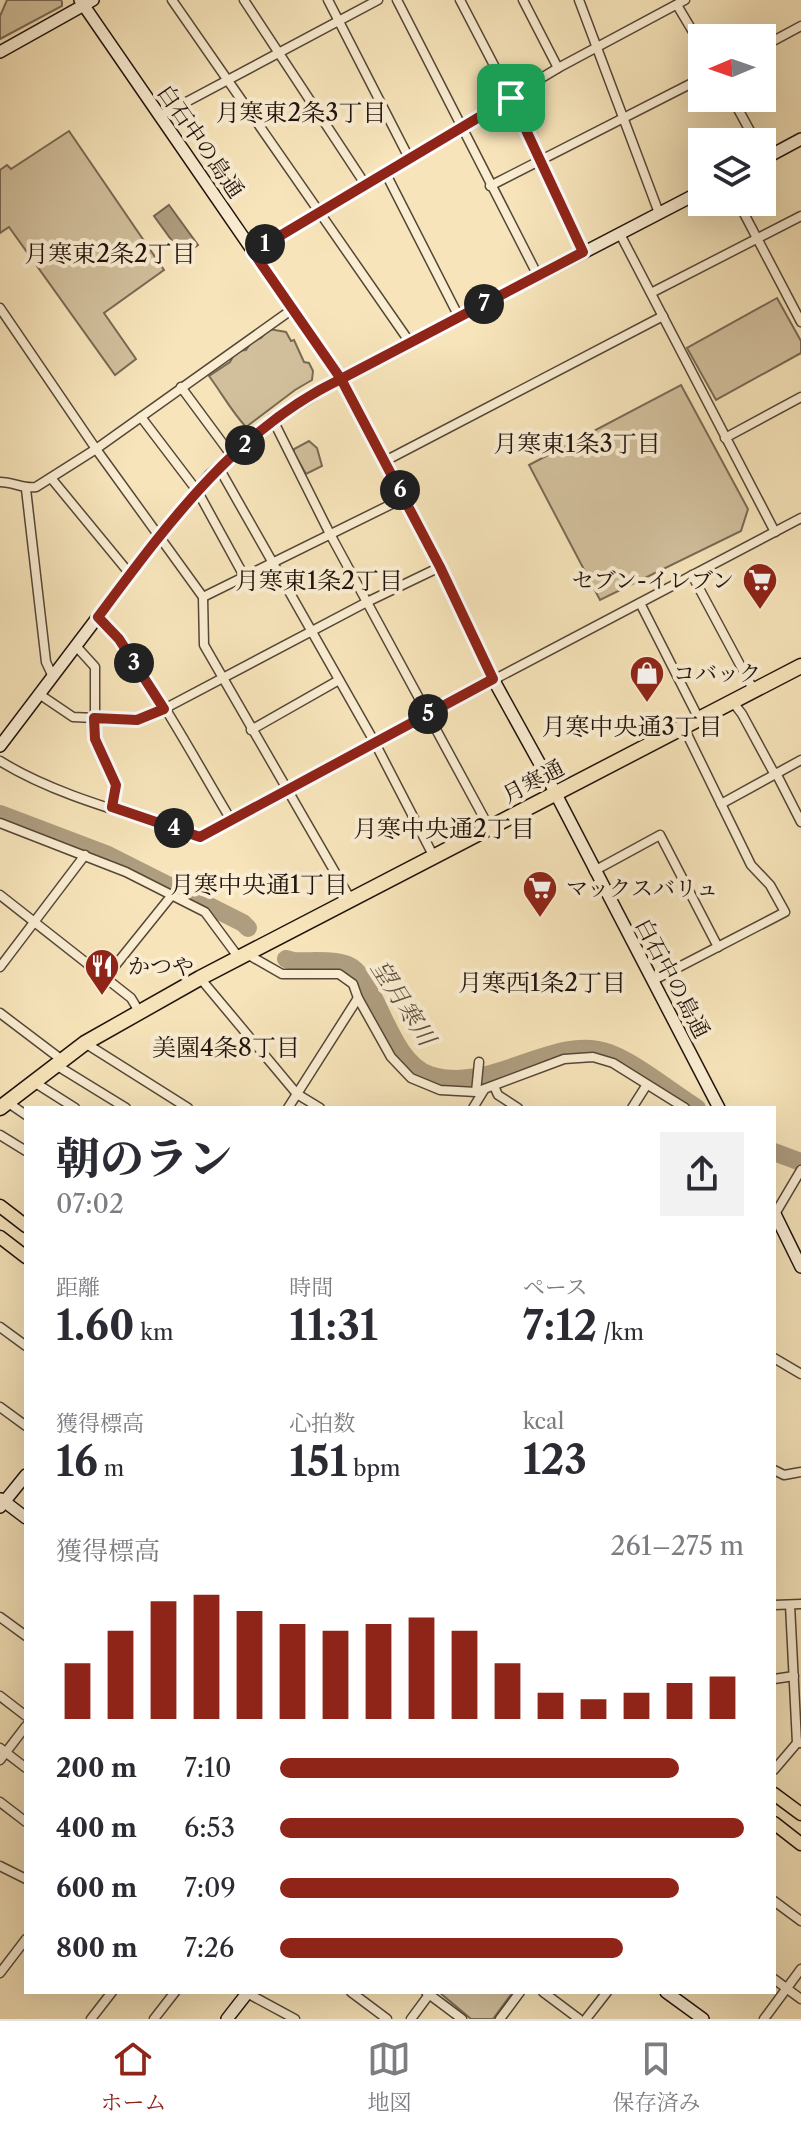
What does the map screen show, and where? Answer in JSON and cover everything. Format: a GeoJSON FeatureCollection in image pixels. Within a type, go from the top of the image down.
{"type":"FeatureCollection","features":[{"type":"Feature","properties":{"kind":"highway","name":"月寒通"},"geometry":{"type":"LineString","coordinates":[[4,1105],[85,1043],[200,978],[801,666]]}},
{"type":"Feature","properties":{"kind":"main road"},"geometry":{"type":"LineString","coordinates":[[0,1206],[24,1224]]}},
{"type":"Feature","properties":{"kind":"main road"},"geometry":{"type":"LineString","coordinates":[[0,1237],[24,1255]]}},
{"type":"Feature","properties":{"kind":"main road"},"geometry":{"type":"LineString","coordinates":[[776,1795],[801,1814]]}},
{"type":"Feature","properties":{"kind":"main road"},"geometry":{"type":"LineString","coordinates":[[776,1825],[801,1844]]}},
{"type":"Feature","properties":{"kind":"street"},"geometry":{"type":"LineString","coordinates":[[172,0],[411,344]]}},
{"type":"Feature","properties":{"kind":"street"},"geometry":{"type":"LineString","coordinates":[[244,0],[365,184]]}},
{"type":"Feature","properties":{"kind":"street"},"geometry":{"type":"LineString","coordinates":[[328,0],[409,158]]}},
{"type":"Feature","properties":{"kind":"street"},"geometry":{"type":"LineString","coordinates":[[160,116],[378,0]]}},
{"type":"Feature","properties":{"kind":"street"},"geometry":{"type":"LineString","coordinates":[[397,0],[538,276]]}},
{"type":"Feature","properties":{"kind":"street"},"geometry":{"type":"LineString","coordinates":[[460,0],[511,98],[583,252]]}},
{"type":"Feature","properties":{"kind":"street"},"geometry":{"type":"LineString","coordinates":[[523,0],[558,68]]}},
{"type":"Feature","properties":{"kind":"street"},"geometry":{"type":"LineString","coordinates":[[579,0],[659,213]]}},
{"type":"Feature","properties":{"kind":"street"},"geometry":{"type":"LineString","coordinates":[[0,52],[86,2]]}},
{"type":"Feature","properties":{"kind":"street","name":"白石中の島通"},"geometry":{"type":"LineString","coordinates":[[86,2],[160,116],[341,379],[440,567],[493,679],[718,1106]]}},
{"type":"Feature","properties":{"kind":"street"},"geometry":{"type":"LineString","coordinates":[[253,252],[558,68],[681,2],[691,24]]}},
{"type":"Feature","properties":{"kind":"street"},"geometry":{"type":"LineString","coordinates":[[776,39],[801,26]]}},
{"type":"Feature","properties":{"kind":"street"},"geometry":{"type":"LineString","coordinates":[[490,186],[688,85]]}},
{"type":"Feature","properties":{"kind":"street"},"geometry":{"type":"LineString","coordinates":[[776,151],[801,139]]}},
{"type":"Feature","properties":{"kind":"street"},"geometry":{"type":"LineString","coordinates":[[385,172],[459,317]]}},
{"type":"Feature","properties":{"kind":"street"},"geometry":{"type":"LineString","coordinates":[[1,740],[159,537],[219,468],[273,420],[341,379],[688,198]]}},
{"type":"Feature","properties":{"kind":"street"},"geometry":{"type":"LineString","coordinates":[[745,216],[801,322]]}},
{"type":"Feature","properties":{"kind":"street"},"geometry":{"type":"LineString","coordinates":[[651,293],[801,216]]}},
{"type":"Feature","properties":{"kind":"street"},"geometry":{"type":"LineString","coordinates":[[620,234],[775,532]]}},
{"type":"Feature","properties":{"kind":"street"},"geometry":{"type":"LineString","coordinates":[[791,304],[801,298]]}},
{"type":"Feature","properties":{"kind":"street"},"geometry":{"type":"LineString","coordinates":[[0,308],[96,449],[203,597],[204,645],[351,900]]}},
{"type":"Feature","properties":{"kind":"street"},"geometry":{"type":"LineString","coordinates":[[0,482],[15,482],[26,489],[36,487],[96,449],[294,308]]}},
{"type":"Feature","properties":{"kind":"street"},"geometry":{"type":"LineString","coordinates":[[385,461],[663,316]]}},
{"type":"Feature","properties":{"kind":"street"},"geometry":{"type":"LineString","coordinates":[[181,387],[232,456]]}},
{"type":"Feature","properties":{"kind":"street"},"geometry":{"type":"LineString","coordinates":[[725,438],[801,397]]}},
{"type":"Feature","properties":{"kind":"street"},"geometry":{"type":"LineString","coordinates":[[141,417],[198,492],[244,576]]}},
{"type":"Feature","properties":{"kind":"street"},"geometry":{"type":"LineString","coordinates":[[273,420],[330,534],[490,829]]}},
{"type":"Feature","properties":{"kind":"street"},"geometry":{"type":"LineString","coordinates":[[219,468],[375,743],[434,857]]}},
{"type":"Feature","properties":{"kind":"street"},"geometry":{"type":"LineString","coordinates":[[51,478],[130,574]]}},
{"type":"Feature","properties":{"kind":"street"},"geometry":{"type":"LineString","coordinates":[[26,489],[46,662],[53,677]]}},
{"type":"Feature","properties":{"kind":"street"},"geometry":{"type":"LineString","coordinates":[[203,597],[404,498]]}},
{"type":"Feature","properties":{"kind":"street"},"geometry":{"type":"LineString","coordinates":[[0,761],[56,788],[200,837],[801,518]]}},
{"type":"Feature","properties":{"kind":"street"},"geometry":{"type":"LineString","coordinates":[[39,694],[73,717],[137,720],[440,567]]}},
{"type":"Feature","properties":{"kind":"street"},"geometry":{"type":"LineString","coordinates":[[692,575],[754,691]]}},
{"type":"Feature","properties":{"kind":"street"},"geometry":{"type":"LineString","coordinates":[[640,603],[699,719]]}},
{"type":"Feature","properties":{"kind":"street"},"geometry":{"type":"LineString","coordinates":[[98,617],[119,639],[231,820]]}},
{"type":"Feature","properties":{"kind":"street"},"geometry":{"type":"LineString","coordinates":[[76,646],[95,667],[95,739],[116,785],[112,807]]}},
{"type":"Feature","properties":{"kind":"street"},"geometry":{"type":"LineString","coordinates":[[251,730],[339,680]]}},
{"type":"Feature","properties":{"kind":"street"},"geometry":{"type":"LineString","coordinates":[[732,701],[801,822]]}},
{"type":"Feature","properties":{"kind":"street"},"geometry":{"type":"LineString","coordinates":[[652,981],[785,912],[770,885],[751,865],[684,728]]}},
{"type":"Feature","properties":{"kind":"street"},"geometry":{"type":"LineString","coordinates":[[721,804],[801,760]]}},
{"type":"Feature","properties":{"kind":"street"},"geometry":{"type":"LineString","coordinates":[[0,823],[126,872],[205,912],[242,956],[282,974],[339,974],[353,984],[391,1057],[411,1078],[440,1090],[479,1089],[564,1059],[593,1057],[613,1063],[681,1106]]}},
{"type":"Feature","properties":{"kind":"street"},"geometry":{"type":"LineString","coordinates":[[594,871],[660,835],[718,947]]}},
{"type":"Feature","properties":{"kind":"street"},"geometry":{"type":"LineString","coordinates":[[0,967],[85,855]]}},
{"type":"Feature","properties":{"kind":"street"},"geometry":{"type":"LineString","coordinates":[[0,895],[131,998],[140,1013]]}},
{"type":"Feature","properties":{"kind":"street"},"geometry":{"type":"LineString","coordinates":[[106,977],[172,895]]}},
{"type":"Feature","properties":{"kind":"street"},"geometry":{"type":"LineString","coordinates":[[200,978],[297,1094],[317,1106]]}},
{"type":"Feature","properties":{"kind":"street"},"geometry":{"type":"LineString","coordinates":[[289,1106],[358,998]]}},
{"type":"Feature","properties":{"kind":"street"},"geometry":{"type":"LineString","coordinates":[[0,1013],[59,1062],[123,1106]]}},
{"type":"Feature","properties":{"kind":"street"},"geometry":{"type":"LineString","coordinates":[[85,1043],[185,1106]]}},
{"type":"Feature","properties":{"kind":"street"},"geometry":{"type":"LineString","coordinates":[[474,1106],[479,1089],[479,1062]]}},
{"type":"Feature","properties":{"kind":"street"},"geometry":{"type":"LineString","coordinates":[[33,1082],[72,1106]]}},
{"type":"Feature","properties":{"kind":"street"},"geometry":{"type":"LineString","coordinates":[[494,1086],[498,1095],[515,1106]]}},
{"type":"Feature","properties":{"kind":"street"},"geometry":{"type":"LineString","coordinates":[[633,1106],[646,1086]]}},
{"type":"Feature","properties":{"kind":"street"},"geometry":{"type":"LineString","coordinates":[[4,1105],[24,1114]]}},
{"type":"Feature","properties":{"kind":"street"},"geometry":{"type":"LineString","coordinates":[[0,1135],[24,1150]]}},
{"type":"Feature","properties":{"kind":"street"},"geometry":{"type":"LineString","coordinates":[[776,1211],[800,1174]]}},
{"type":"Feature","properties":{"kind":"street"},"geometry":{"type":"LineString","coordinates":[[776,1218],[801,1267]]}},
{"type":"Feature","properties":{"kind":"street"},"geometry":{"type":"LineString","coordinates":[[0,1327],[24,1345]]}},
{"type":"Feature","properties":{"kind":"street"},"geometry":{"type":"LineString","coordinates":[[776,1359],[801,1374]]}},
{"type":"Feature","properties":{"kind":"street"},"geometry":{"type":"LineString","coordinates":[[0,1407],[24,1425]]}},
{"type":"Feature","properties":{"kind":"street"},"geometry":{"type":"LineString","coordinates":[[776,1471],[784,1475],[801,1472]]}},
{"type":"Feature","properties":{"kind":"street"},"geometry":{"type":"LineString","coordinates":[[24,1477],[1,1503],[24,1517]]}},
{"type":"Feature","properties":{"kind":"street"},"geometry":{"type":"LineString","coordinates":[[776,1605],[801,1604]]}},
{"type":"Feature","properties":{"kind":"street"},"geometry":{"type":"LineString","coordinates":[[776,1768],[799,1743],[790,1605]]}},
{"type":"Feature","properties":{"kind":"street"},"geometry":{"type":"LineString","coordinates":[[0,1617],[24,1635]]}},
{"type":"Feature","properties":{"kind":"street"},"geometry":{"type":"LineString","coordinates":[[776,1679],[794,1676]]}},
{"type":"Feature","properties":{"kind":"street"},"geometry":{"type":"LineString","coordinates":[[0,1696],[24,1714]]}},
{"type":"Feature","properties":{"kind":"street"},"geometry":{"type":"LineString","coordinates":[[24,1728],[2,1753],[24,1767]]}},
{"type":"Feature","properties":{"kind":"street"},"geometry":{"type":"LineString","coordinates":[[0,1802],[24,1820]]}},
{"type":"Feature","properties":{"kind":"street"},"geometry":{"type":"LineString","coordinates":[[0,1866],[22,1876]]}},
{"type":"Feature","properties":{"kind":"street"},"geometry":{"type":"LineString","coordinates":[[776,1902],[801,1921]]}},
{"type":"Feature","properties":{"kind":"street"},"geometry":{"type":"LineString","coordinates":[[0,1973],[24,1942]]}},
{"type":"Feature","properties":{"kind":"street"},"geometry":{"type":"LineString","coordinates":[[764,2019],[801,1969]]}},
{"type":"Feature","properties":{"kind":"street"},"geometry":{"type":"LineString","coordinates":[[776,1980],[801,1999]]}},
{"type":"Feature","properties":{"kind":"street"},"geometry":{"type":"LineString","coordinates":[[91,2019],[110,1994]]}},
{"type":"Feature","properties":{"kind":"street"},"geometry":{"type":"LineString","coordinates":[[154,2019],[173,1994]]}},
{"type":"Feature","properties":{"kind":"street"},"geometry":{"type":"LineString","coordinates":[[227,2019],[245,1994]]}},
{"type":"Feature","properties":{"kind":"street"},"geometry":{"type":"LineString","coordinates":[[250,1994],[295,2019]]}},
{"type":"Feature","properties":{"kind":"street"},"geometry":{"type":"LineString","coordinates":[[354,1994],[387,2019]]}},
{"type":"Feature","properties":{"kind":"street"},"geometry":{"type":"LineString","coordinates":[[411,2019],[428,1994]]}},
{"type":"Feature","properties":{"kind":"street"},"geometry":{"type":"LineString","coordinates":[[430,1994],[462,2019]]}},
{"type":"Feature","properties":{"kind":"street"},"geometry":{"type":"LineString","coordinates":[[500,2019],[519,1994]]}},
{"type":"Feature","properties":{"kind":"street"},"geometry":{"type":"LineString","coordinates":[[546,1994],[579,2019]]}},
{"type":"Feature","properties":{"kind":"street"},"geometry":{"type":"LineString","coordinates":[[586,2019],[605,1994]]}},
{"type":"Feature","properties":{"kind":"street"},"geometry":{"type":"LineString","coordinates":[[669,1994],[703,2019]]}},
{"type":"Feature","properties":{"kind":"shaded area"},"geometry":{"type":"Polygon","coordinates":[[[7,0],[61,0],[62,6],[0,39],[0,16],[7,0]]]}},
{"type":"Feature","properties":{"kind":"shaded area"},"geometry":{"type":"Polygon","coordinates":[[[69,131],[164,270],[104,313],[136,359],[115,375],[9,227],[0,233],[0,170],[7,165],[11,169],[69,131]]]}},
{"type":"Feature","properties":{"kind":"shaded area"},"geometry":{"type":"Polygon","coordinates":[[[169,205],[198,245],[183,256],[154,216],[169,205]]]}},
{"type":"Feature","properties":{"kind":"shaded area"},"geometry":{"type":"Polygon","coordinates":[[[777,298],[801,341],[801,353],[716,400],[687,348],[777,298]]]}},
{"type":"Feature","properties":{"kind":"shaded area"},"geometry":{"type":"Polygon","coordinates":[[[269,329],[286,332],[291,341],[294,340],[304,362],[309,363],[313,371],[312,380],[246,427],[209,376],[230,362],[236,351],[246,350],[252,341],[261,338],[269,329]]]}},
{"type":"Feature","properties":{"kind":"shaded area"},"geometry":{"type":"Polygon","coordinates":[[[681,385],[748,509],[741,531],[600,600],[529,465],[681,385]]]}},
{"type":"Feature","properties":{"kind":"shaded area"},"geometry":{"type":"Polygon","coordinates":[[[309,441],[317,448],[322,466],[306,474],[294,449],[309,441]]]}},
{"type":"Feature","properties":{"kind":"shaded area"},"geometry":{"type":"Polygon","coordinates":[[[441,1994],[512,1994],[493,2019],[471,2019],[441,1994]]]}},
{"type":"Feature","properties":{"kind":"waterway","name":"望月寒川"},"geometry":{"type":"LineString","coordinates":[[0,814],[108,855],[248,928]]}},
{"type":"Feature","properties":{"kind":"waterway","name":"望月寒川"},"geometry":{"type":"LineString","coordinates":[[286,959],[342,963],[358,973],[404,1054],[416,1067],[430,1075],[454,1079],[477,1077],[567,1050],[588,1049],[609,1053],[631,1064],[694,1106]]}},
{"type":"Feature","properties":{"kind":"waterway","name":"望月寒川"},"geometry":{"type":"LineString","coordinates":[[776,1153],[801,1162]]}},
{"type":"Feature","properties":{"kind":"place","name":"セブン-イレブン"},"geometry":{"type":"Point","coordinates":[760,611]}},
{"type":"Feature","properties":{"kind":"place","name":"コバック"},"geometry":{"type":"Point","coordinates":[647,704]}},
{"type":"Feature","properties":{"kind":"place","name":"マックスバリュ"},"geometry":{"type":"Point","coordinates":[540,919]}},
{"type":"Feature","properties":{"kind":"place","name":"かつや"},"geometry":{"type":"Point","coordinates":[102,997]}},
{"type":"Feature","properties":{"kind":"district","name":"月寒東2条3丁目"},"geometry":{"type":"Point","coordinates":[301,113]}},
{"type":"Feature","properties":{"kind":"district","name":"月寒東2条2丁目"},"geometry":{"type":"Point","coordinates":[110,254]}},
{"type":"Feature","properties":{"kind":"district","name":"月寒東1条3丁目"},"geometry":{"type":"Point","coordinates":[577,444]}},
{"type":"Feature","properties":{"kind":"district","name":"月寒東1条2丁目"},"geometry":{"type":"Point","coordinates":[319,581]}},
{"type":"Feature","properties":{"kind":"district","name":"月寒中央通3丁目"},"geometry":{"type":"Point","coordinates":[632,727]}},
{"type":"Feature","properties":{"kind":"district","name":"月寒中央通2丁目"},"geometry":{"type":"Point","coordinates":[444,829]}},
{"type":"Feature","properties":{"kind":"district","name":"月寒中央通1丁目"},"geometry":{"type":"Point","coordinates":[259,885]}},
{"type":"Feature","properties":{"kind":"district","name":"月寒西1条2丁目"},"geometry":{"type":"Point","coordinates":[542,983]}},
{"type":"Feature","properties":{"kind":"district","name":"美園4条8丁目"},"geometry":{"type":"Point","coordinates":[226,1048]}},
{"type":"Feature","properties":{"kind":"route"},"geometry":{"type":"LineString","coordinates":[[511,98],[253,252],[341,379],[273,420],[210,476],[98,617],[119,639],[164,709],[137,720],[94,718],[95,739],[116,785],[112,807],[200,837],[493,679],[440,567],[341,379],[583,252],[511,98]]}}]}
